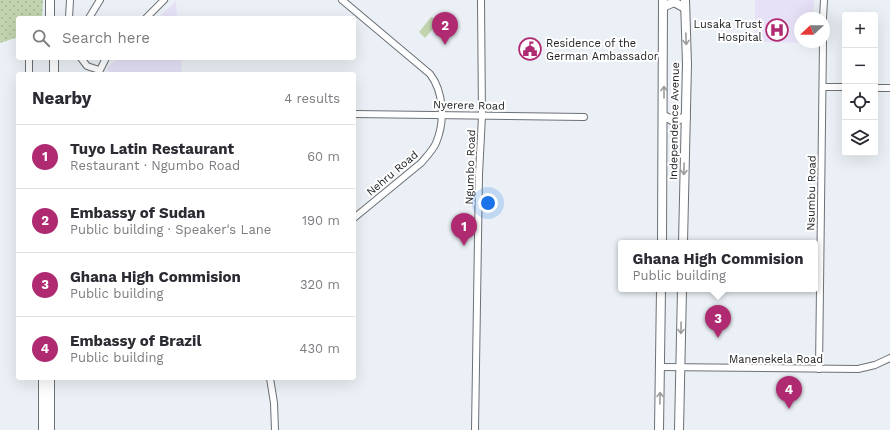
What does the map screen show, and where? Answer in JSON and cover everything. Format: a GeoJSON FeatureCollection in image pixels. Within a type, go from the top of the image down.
{"type":"FeatureCollection","features":[{"type":"Feature","properties":{"kind":"main road"},"geometry":{"type":"LineString","coordinates":[[50,0],[50,16]]}},
{"type":"Feature","properties":{"kind":"main road"},"geometry":{"type":"LineString","coordinates":[[55,0],[55,16]]}},
{"type":"Feature","properties":{"kind":"main road"},"geometry":{"type":"LineString","coordinates":[[665,2],[684,3]]}},
{"type":"Feature","properties":{"kind":"main road","name":"Independence Avenue"},"geometry":{"type":"LineString","coordinates":[[662,240],[665,2]]}},
{"type":"Feature","properties":{"kind":"main road","name":"Independence Avenue"},"geometry":{"type":"LineString","coordinates":[[683,240],[687,64],[684,3]]}},
{"type":"Feature","properties":{"kind":"main road"},"geometry":{"type":"LineString","coordinates":[[49,60],[49,72]]}},
{"type":"Feature","properties":{"kind":"main road"},"geometry":{"type":"LineString","coordinates":[[54,60],[54,72]]}},
{"type":"Feature","properties":{"kind":"main road"},"geometry":{"type":"LineString","coordinates":[[664,116],[674,121],[686,117]]}},
{"type":"Feature","properties":{"kind":"main road"},"geometry":{"type":"LineString","coordinates":[[664,126],[675,121],[685,127]]}},
{"type":"Feature","properties":{"kind":"main road"},"geometry":{"type":"LineString","coordinates":[[659,430],[661,292]]}},
{"type":"Feature","properties":{"kind":"main road"},"geometry":{"type":"LineString","coordinates":[[679,430],[682,292]]}},
{"type":"Feature","properties":{"kind":"main road"},"geometry":{"type":"LineString","coordinates":[[43,430],[44,380]]}},
{"type":"Feature","properties":{"kind":"main road"},"geometry":{"type":"LineString","coordinates":[[50,380],[50,430]]}},
{"type":"Feature","properties":{"kind":"street"},"geometry":{"type":"LineString","coordinates":[[70,0],[70,16]]}},
{"type":"Feature","properties":{"kind":"street"},"geometry":{"type":"LineString","coordinates":[[90,16],[100,0]]}},
{"type":"Feature","properties":{"kind":"street"},"geometry":{"type":"LineString","coordinates":[[148,16],[164,0]]}},
{"type":"Feature","properties":{"kind":"street","name":"Nehru Road"},"geometry":{"type":"LineString","coordinates":[[342,0],[430,74],[439,90],[441,115],[438,136],[431,152],[421,163],[356,216]]}},
{"type":"Feature","properties":{"kind":"street","name":"Ngumbo Road"},"geometry":{"type":"LineString","coordinates":[[475,430],[479,174],[482,116],[481,0]]}},
{"type":"Feature","properties":{"kind":"street"},"geometry":{"type":"LineString","coordinates":[[823,12],[824,0]]}},
{"type":"Feature","properties":{"kind":"street","name":"Nsumbu Road"},"geometry":{"type":"LineString","coordinates":[[819,369],[823,48]]}},
{"type":"Feature","properties":{"kind":"street"},"geometry":{"type":"LineString","coordinates":[[29,60],[29,72]]}},
{"type":"Feature","properties":{"kind":"street"},"geometry":{"type":"LineString","coordinates":[[83,60],[87,66],[98,72],[105,60]]}},
{"type":"Feature","properties":{"kind":"street"},"geometry":{"type":"LineString","coordinates":[[823,87],[842,87]]}},
{"type":"Feature","properties":{"kind":"street"},"geometry":{"type":"LineString","coordinates":[[878,88],[890,88]]}},
{"type":"Feature","properties":{"kind":"street","name":"Nyerere Road"},"geometry":{"type":"LineString","coordinates":[[356,114],[584,117]]}},
{"type":"Feature","properties":{"kind":"street","name":"Manenekela Road"},"geometry":{"type":"LineString","coordinates":[[660,367],[858,369],[890,358]]}},
{"type":"Feature","properties":{"kind":"street"},"geometry":{"type":"LineString","coordinates":[[270,380],[274,403],[274,430]]}},
{"type":"Feature","properties":{"kind":"shaded area","name":"Lusaka Trust Hospital"},"geometry":{"type":"Polygon","coordinates":[[[755,0],[814,0],[813,12],[794,12],[794,43],[755,42],[755,0]]]}},
{"type":"Feature","properties":{"kind":"shaded area"},"geometry":{"type":"Polygon","coordinates":[[[176,1],[177,16],[160,16],[176,1]]]}},
{"type":"Feature","properties":{"kind":"shaded area"},"geometry":{"type":"Polygon","coordinates":[[[116,60],[181,60],[182,72],[109,72],[107,68],[116,60]]]}},
{"type":"Feature","properties":{"kind":"green space"},"geometry":{"type":"Polygon","coordinates":[[[0,0],[43,0],[42,16],[16,16],[16,38],[0,43],[0,0]]]}},
{"type":"Feature","properties":{"kind":"green space"},"geometry":{"type":"Polygon","coordinates":[[[431,17],[439,22],[425,38],[419,32],[431,17]]]}},
{"type":"Feature","properties":{"kind":"place","name":"Lusaka Trust Hospital"},"geometry":{"type":"Point","coordinates":[777,30]}},
{"type":"Feature","properties":{"kind":"place","name":"Embassy of Sudan"},"geometry":{"type":"Point","coordinates":[445,45]}},
{"type":"Feature","properties":{"kind":"place","name":"Residence of the German Ambassador"},"geometry":{"type":"Point","coordinates":[530,49]}},
{"type":"Feature","properties":{"kind":"place","name":"Tuyo Latin Restaurant"},"geometry":{"type":"Point","coordinates":[464,246]}},
{"type":"Feature","properties":{"kind":"place","name":"Ghana High Commision"},"geometry":{"type":"Point","coordinates":[718,338]}},
{"type":"Feature","properties":{"kind":"place","name":"Embassy of Brazil"},"geometry":{"type":"Point","coordinates":[789,409]}}]}
